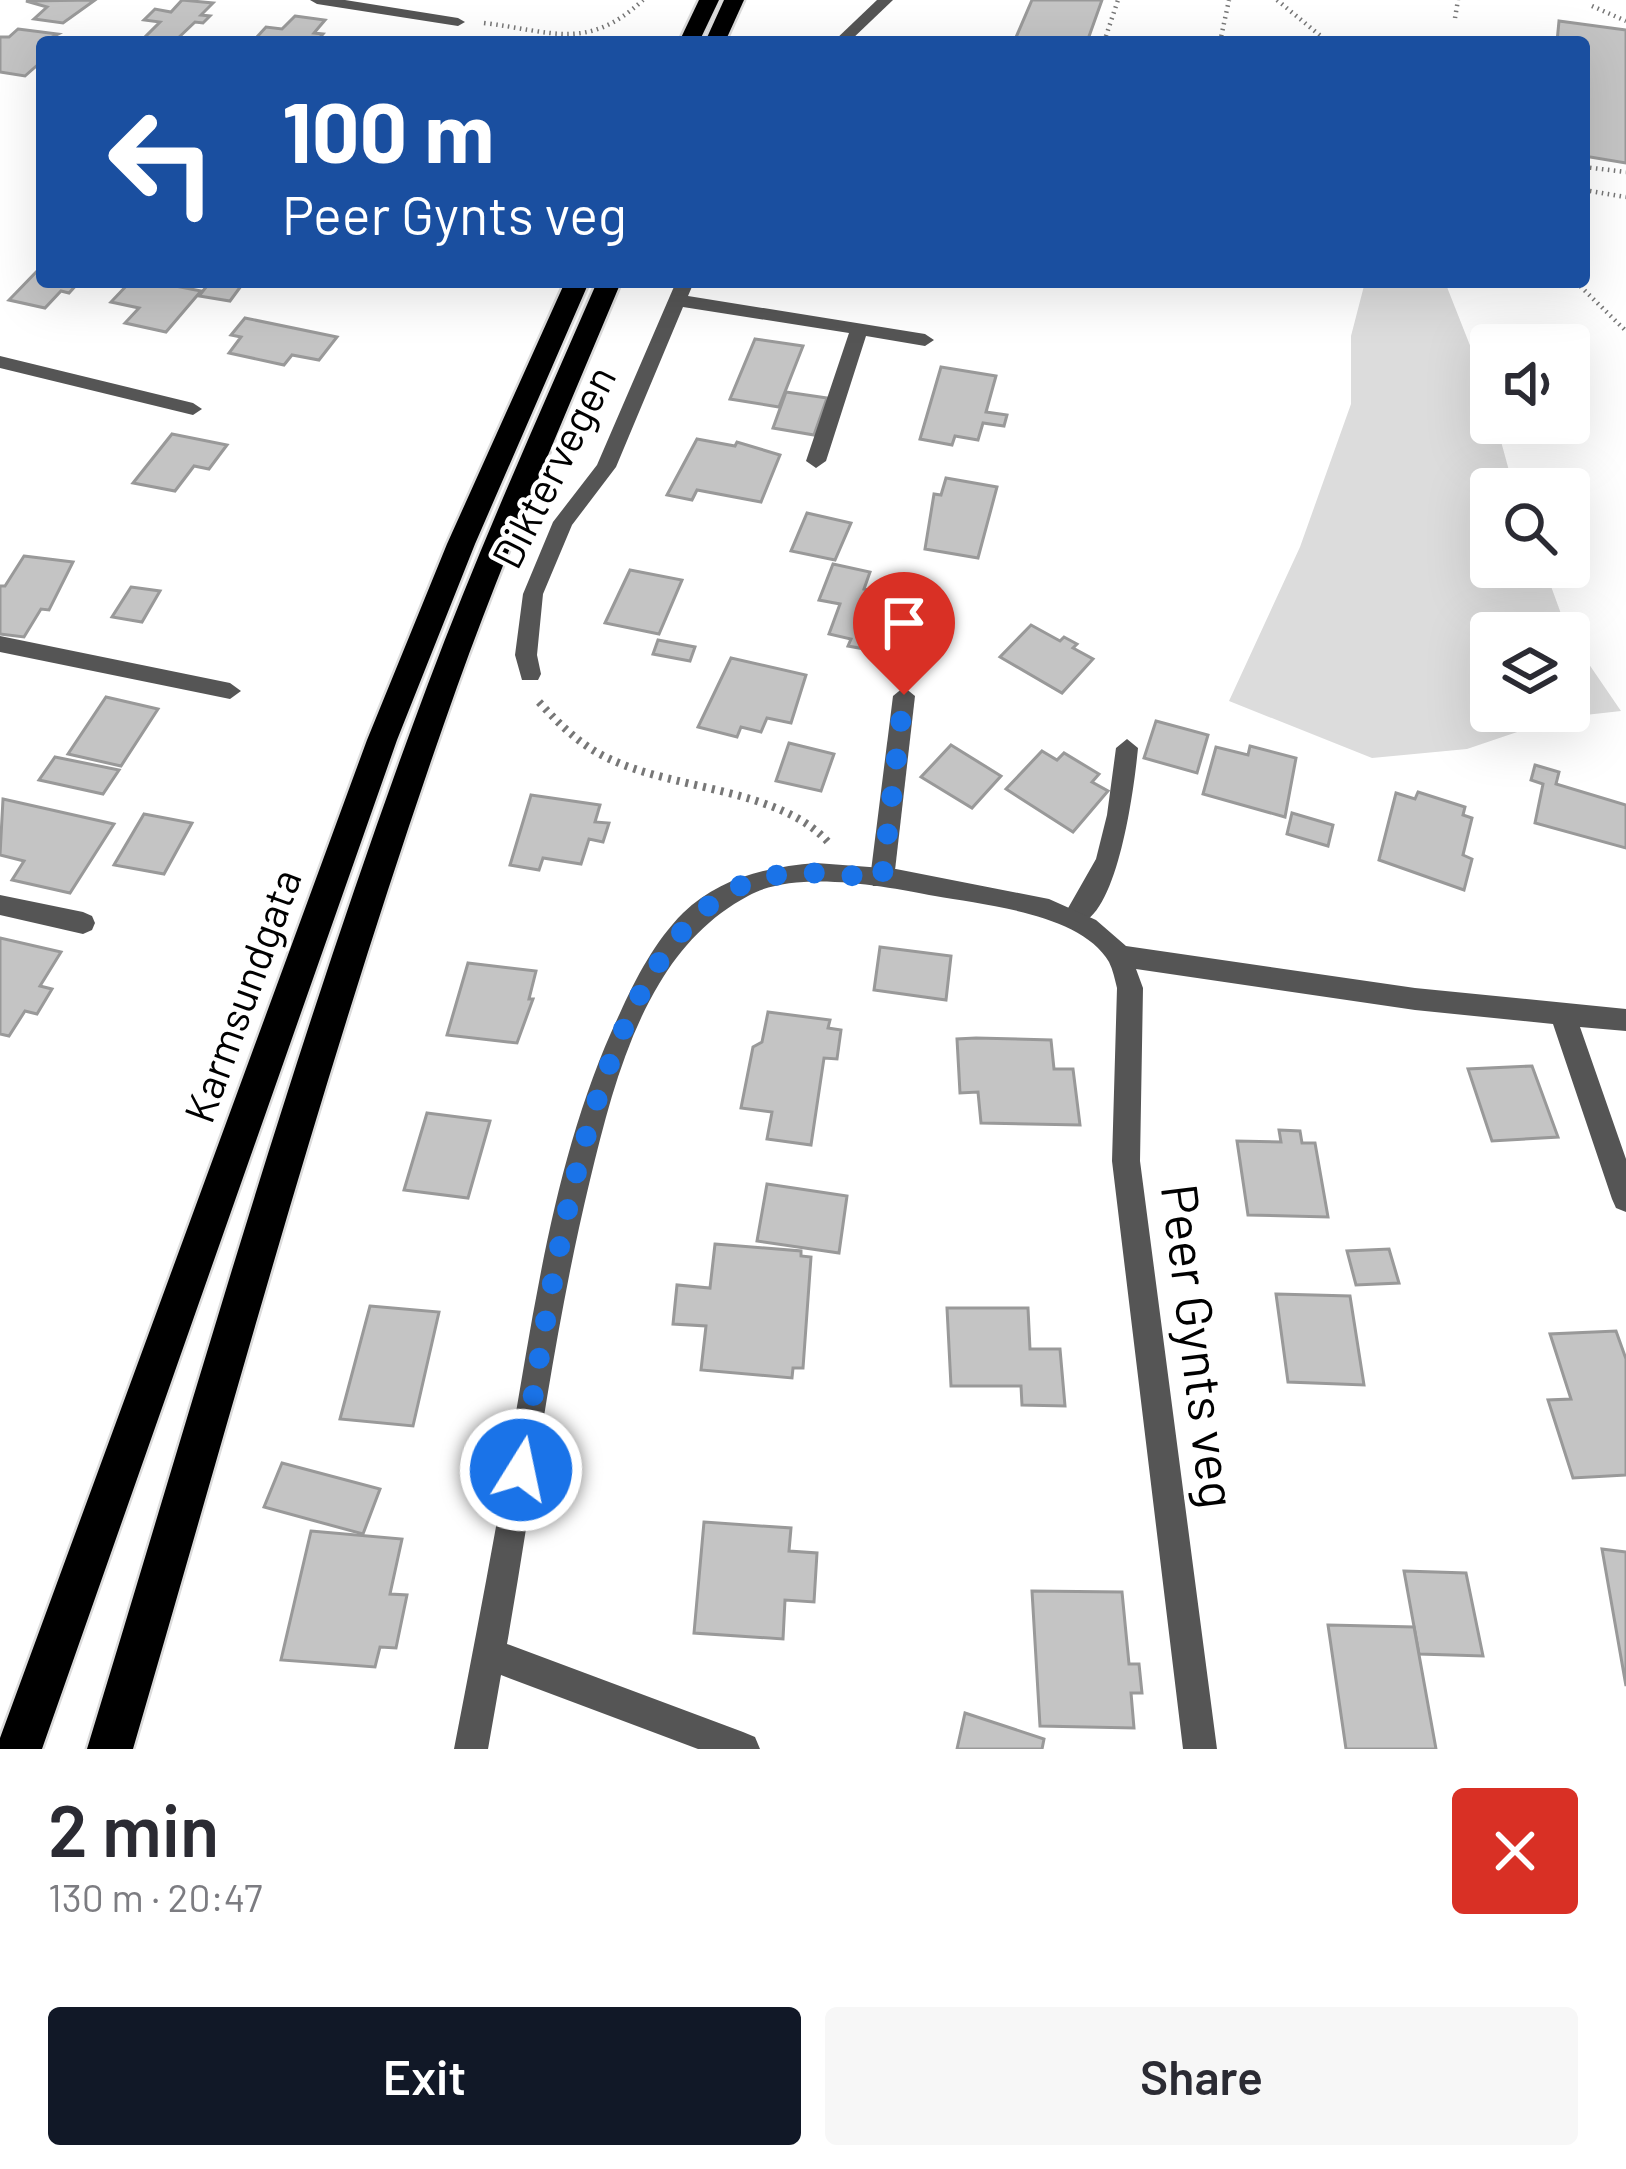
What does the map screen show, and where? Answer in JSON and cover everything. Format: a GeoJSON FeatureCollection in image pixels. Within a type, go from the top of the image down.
{"type":"FeatureCollection","features":[{"type":"Feature","properties":{"kind":"highway"},"geometry":{"type":"LineString","coordinates":[[692,36],[709,0]]}},
{"type":"Feature","properties":{"kind":"highway"},"geometry":{"type":"LineString","coordinates":[[718,36],[734,0]]}},
{"type":"Feature","properties":{"kind":"highway","name":"Karmsundgata"},"geometry":{"type":"LineString","coordinates":[[19,1749],[382,740],[461,544],[574,288]]}},
{"type":"Feature","properties":{"kind":"highway"},"geometry":{"type":"LineString","coordinates":[[110,1749],[297,1128],[423,742],[492,558],[606,288]]}},
{"type":"Feature","properties":{"kind":"street"},"geometry":{"type":"LineString","coordinates":[[317,0],[458,22]]}},
{"type":"Feature","properties":{"kind":"street"},"geometry":{"type":"LineString","coordinates":[[847,36],[886,0]]}},
{"type":"Feature","properties":{"kind":"street","name":"Diktervegen"},"geometry":{"type":"LineString","coordinates":[[530,674],[526,655],[533,594],[563,522],[606,467],[681,291],[925,340]]}},
{"type":"Feature","properties":{"kind":"street"},"geometry":{"type":"LineString","coordinates":[[816,461],[859,330]]}},
{"type":"Feature","properties":{"kind":"street"},"geometry":{"type":"LineString","coordinates":[[0,362],[194,409]]}},
{"type":"Feature","properties":{"kind":"street"},"geometry":{"type":"LineString","coordinates":[[0,644],[230,691]]}},
{"type":"Feature","properties":{"kind":"street"},"geometry":{"type":"LineString","coordinates":[[882,879],[904,695]]}},
{"type":"Feature","properties":{"kind":"street"},"geometry":{"type":"LineString","coordinates":[[1076,917],[1102,879],[1118,824],[1127,748]]}},
{"type":"Feature","properties":{"kind":"street"},"geometry":{"type":"LineString","coordinates":[[471,1749],[553,1286],[588,1129],[619,1040],[646,983],[676,938],[705,907],[741,885],[784,874],[882,879],[1076,917],[1102,935],[1119,956],[1563,1016],[1626,1020]]}},
{"type":"Feature","properties":{"kind":"street"},"geometry":{"type":"LineString","coordinates":[[0,905],[83,923]]}},
{"type":"Feature","properties":{"kind":"street","name":"Peer Gynts veg"},"geometry":{"type":"LineString","coordinates":[[1119,956],[1130,988],[1126,1161],[1200,1749]]}},
{"type":"Feature","properties":{"kind":"street"},"geometry":{"type":"LineString","coordinates":[[1563,1016],[1626,1199]]}},
{"type":"Feature","properties":{"kind":"street"},"geometry":{"type":"LineString","coordinates":[[489,1654],[743,1749]]}},
{"type":"Feature","properties":{"kind":"path"},"geometry":{"type":"LineString","coordinates":[[458,22],[593,36],[623,21],[643,0]]}},
{"type":"Feature","properties":{"kind":"path"},"geometry":{"type":"LineString","coordinates":[[1106,36],[1118,0]]}},
{"type":"Feature","properties":{"kind":"path"},"geometry":{"type":"LineString","coordinates":[[1221,36],[1229,0]]}},
{"type":"Feature","properties":{"kind":"path"},"geometry":{"type":"LineString","coordinates":[[1276,0],[1321,36]]}},
{"type":"Feature","properties":{"kind":"path"},"geometry":{"type":"LineString","coordinates":[[1456,18],[1458,0]]}},
{"type":"Feature","properties":{"kind":"path"},"geometry":{"type":"LineString","coordinates":[[1592,5],[1626,21]]}},
{"type":"Feature","properties":{"kind":"path"},"geometry":{"type":"LineString","coordinates":[[1590,168],[1626,172]]}},
{"type":"Feature","properties":{"kind":"path"},"geometry":{"type":"LineString","coordinates":[[1590,191],[1626,197]]}},
{"type":"Feature","properties":{"kind":"path"},"geometry":{"type":"LineString","coordinates":[[1582,288],[1626,332]]}},
{"type":"Feature","properties":{"kind":"path"},"geometry":{"type":"LineString","coordinates":[[530,674],[533,693],[549,718],[575,743],[609,762],[656,780],[784,808],[808,818],[824,833],[831,850],[828,873]]}},
{"type":"Feature","properties":{"kind":"shaded area"},"geometry":{"type":"Polygon","coordinates":[[[1363,288],[1447,288],[1470,345],[1470,444],[1502,444],[1508,468],[1470,468],[1470,588],[1552,588],[1560,612],[1470,612],[1470,732],[1517,732],[1467,749],[1372,758],[1229,701],[1300,547],[1351,404],[1351,336],[1363,288]]]}},
{"type":"Feature","properties":{"kind":"shaded area"},"geometry":{"type":"Polygon","coordinates":[[[1590,666],[1621,711],[1590,714],[1590,666]]]}},
{"type":"Feature","properties":{"kind":"building"},"geometry":{"type":"Polygon","coordinates":[[[95,0],[63,23],[34,19],[47,7],[26,1],[95,0]]]}},
{"type":"Feature","properties":{"kind":"building"},"geometry":{"type":"Polygon","coordinates":[[[182,0],[213,3],[201,15],[210,16],[180,36],[146,36],[160,22],[144,20],[155,9],[171,12],[182,0]]]}},
{"type":"Feature","properties":{"kind":"building"},"geometry":{"type":"Polygon","coordinates":[[[1032,0],[1102,0],[1089,36],[1017,36],[1032,0]]]}},
{"type":"Feature","properties":{"kind":"building"},"geometry":{"type":"Polygon","coordinates":[[[295,16],[325,20],[314,33],[321,36],[258,36],[266,27],[282,29],[295,16]]]}},
{"type":"Feature","properties":{"kind":"building"},"geometry":{"type":"Polygon","coordinates":[[[1559,21],[1626,30],[1626,163],[1590,157],[1590,36],[1558,36],[1559,21]]]}},
{"type":"Feature","properties":{"kind":"building"},"geometry":{"type":"Polygon","coordinates":[[[18,29],[58,34],[36,36],[36,66],[25,76],[0,72],[0,37],[9,37],[18,29]]]}},
{"type":"Feature","properties":{"kind":"building"},"geometry":{"type":"Polygon","coordinates":[[[36,272],[36,288],[74,288],[69,293],[61,291],[45,308],[9,300],[36,272]]]}},
{"type":"Feature","properties":{"kind":"building"},"geometry":{"type":"Polygon","coordinates":[[[124,288],[201,291],[166,332],[125,323],[139,308],[111,302],[124,288]]]}},
{"type":"Feature","properties":{"kind":"building"},"geometry":{"type":"Polygon","coordinates":[[[205,288],[240,288],[230,301],[199,296],[205,288]]]}},
{"type":"Feature","properties":{"kind":"building"},"geometry":{"type":"Polygon","coordinates":[[[245,318],[337,337],[319,360],[292,355],[284,365],[229,353],[241,337],[231,335],[245,318]]]}},
{"type":"Feature","properties":{"kind":"building"},"geometry":{"type":"Polygon","coordinates":[[[755,339],[803,346],[779,407],[730,399],[755,339]]]}},
{"type":"Feature","properties":{"kind":"building"},"geometry":{"type":"Polygon","coordinates":[[[941,367],[996,376],[986,412],[1007,415],[1004,426],[983,423],[978,440],[955,436],[952,445],[920,439],[941,367]]]}},
{"type":"Feature","properties":{"kind":"building"},"geometry":{"type":"Polygon","coordinates":[[[786,392],[827,398],[814,435],[773,428],[786,392]]]}},
{"type":"Feature","properties":{"kind":"building"},"geometry":{"type":"Polygon","coordinates":[[[172,434],[227,445],[209,469],[194,466],[175,491],[133,483],[172,434]]]}},
{"type":"Feature","properties":{"kind":"building"},"geometry":{"type":"Polygon","coordinates":[[[697,439],[735,446],[737,442],[780,455],[761,502],[697,490],[692,500],[667,495],[697,439]]]}},
{"type":"Feature","properties":{"kind":"building"},"geometry":{"type":"Polygon","coordinates":[[[946,478],[997,487],[978,558],[925,549],[934,494],[941,495],[946,478]]]}},
{"type":"Feature","properties":{"kind":"building"},"geometry":{"type":"Polygon","coordinates":[[[807,513],[851,523],[835,560],[791,551],[807,513]]]}},
{"type":"Feature","properties":{"kind":"building"},"geometry":{"type":"Polygon","coordinates":[[[24,556],[73,562],[49,610],[41,609],[24,637],[0,634],[0,586],[5,586],[24,556]]]}},
{"type":"Feature","properties":{"kind":"building"},"geometry":{"type":"Polygon","coordinates":[[[833,564],[870,572],[864,589],[896,595],[887,619],[896,621],[890,640],[881,638],[876,651],[848,646],[851,639],[829,634],[840,604],[819,600],[833,564]]]}},
{"type":"Feature","properties":{"kind":"building"},"geometry":{"type":"Polygon","coordinates":[[[630,570],[682,580],[659,634],[605,623],[630,570]]]}},
{"type":"Feature","properties":{"kind":"building"},"geometry":{"type":"Polygon","coordinates":[[[131,587],[160,591],[142,622],[112,617],[131,587]]]}},
{"type":"Feature","properties":{"kind":"building"},"geometry":{"type":"Polygon","coordinates":[[[1031,625],[1060,641],[1064,637],[1077,644],[1073,648],[1093,659],[1062,693],[1000,657],[1031,625]]]}},
{"type":"Feature","properties":{"kind":"building"},"geometry":{"type":"Polygon","coordinates":[[[658,640],[695,647],[690,661],[653,654],[658,640]]]}},
{"type":"Feature","properties":{"kind":"building"},"geometry":{"type":"Polygon","coordinates":[[[731,658],[806,675],[791,723],[767,718],[761,732],[741,727],[737,737],[698,727],[731,658]]]}},
{"type":"Feature","properties":{"kind":"building"},"geometry":{"type":"Polygon","coordinates":[[[106,697],[158,709],[121,766],[68,754],[106,697]]]}},
{"type":"Feature","properties":{"kind":"building"},"geometry":{"type":"Polygon","coordinates":[[[1156,721],[1208,735],[1197,773],[1144,758],[1156,721]]]}},
{"type":"Feature","properties":{"kind":"building"},"geometry":{"type":"Polygon","coordinates":[[[789,743],[834,754],[821,791],[776,781],[789,743]]]}},
{"type":"Feature","properties":{"kind":"building"},"geometry":{"type":"Polygon","coordinates":[[[951,745],[1001,776],[972,808],[921,777],[951,745]]]}},
{"type":"Feature","properties":{"kind":"building"},"geometry":{"type":"Polygon","coordinates":[[[1250,746],[1296,758],[1285,817],[1203,794],[1216,747],[1248,755],[1250,746]]]}},
{"type":"Feature","properties":{"kind":"building"},"geometry":{"type":"Polygon","coordinates":[[[1042,751],[1057,760],[1064,753],[1099,774],[1092,782],[1108,791],[1073,832],[1006,789],[1042,751]]]}},
{"type":"Feature","properties":{"kind":"building"},"geometry":{"type":"Polygon","coordinates":[[[55,757],[119,770],[103,794],[39,780],[55,757]]]}},
{"type":"Feature","properties":{"kind":"building"},"geometry":{"type":"Polygon","coordinates":[[[1535,765],[1559,772],[1556,784],[1626,805],[1626,848],[1535,823],[1543,784],[1531,780],[1535,765]]]}},
{"type":"Feature","properties":{"kind":"building"},"geometry":{"type":"Polygon","coordinates":[[[1418,792],[1465,807],[1463,815],[1472,818],[1463,855],[1472,859],[1464,890],[1379,860],[1396,793],[1415,799],[1418,792]]]}},
{"type":"Feature","properties":{"kind":"building"},"geometry":{"type":"Polygon","coordinates":[[[531,795],[600,805],[595,822],[609,823],[603,842],[589,839],[581,864],[543,858],[539,870],[510,865],[531,795]]]}},
{"type":"Feature","properties":{"kind":"building"},"geometry":{"type":"Polygon","coordinates":[[[3,799],[114,824],[70,893],[12,880],[24,861],[0,855],[3,799]]]}},
{"type":"Feature","properties":{"kind":"building"},"geometry":{"type":"Polygon","coordinates":[[[1292,813],[1333,825],[1328,846],[1287,834],[1292,813]]]}},
{"type":"Feature","properties":{"kind":"building"},"geometry":{"type":"Polygon","coordinates":[[[144,814],[192,823],[164,874],[114,865],[144,814]]]}},
{"type":"Feature","properties":{"kind":"building"},"geometry":{"type":"Polygon","coordinates":[[[0,938],[61,952],[40,986],[52,989],[37,1014],[25,1011],[9,1036],[0,1034],[0,938]]]}},
{"type":"Feature","properties":{"kind":"building"},"geometry":{"type":"Polygon","coordinates":[[[880,947],[951,956],[946,1000],[874,990],[880,947]]]}},
{"type":"Feature","properties":{"kind":"building"},"geometry":{"type":"Polygon","coordinates":[[[468,963],[536,971],[529,999],[533,999],[517,1043],[447,1035],[468,963]]]}},
{"type":"Feature","properties":{"kind":"building"},"geometry":{"type":"Polygon","coordinates":[[[768,1012],[830,1020],[828,1028],[841,1030],[837,1059],[824,1058],[811,1145],[767,1139],[772,1112],[741,1108],[753,1047],[762,1042],[768,1012]]]}},
{"type":"Feature","properties":{"kind":"building"},"geometry":{"type":"Polygon","coordinates":[[[957,1039],[1051,1040],[1054,1069],[1073,1069],[1080,1125],[981,1123],[978,1092],[960,1093],[957,1039]]]}},
{"type":"Feature","properties":{"kind":"building"},"geometry":{"type":"Polygon","coordinates":[[[1532,1066],[1558,1137],[1492,1141],[1468,1069],[1532,1066]]]}},
{"type":"Feature","properties":{"kind":"building"},"geometry":{"type":"Polygon","coordinates":[[[427,1113],[490,1121],[468,1198],[404,1190],[427,1113]]]}},
{"type":"Feature","properties":{"kind":"building"},"geometry":{"type":"Polygon","coordinates":[[[1279,1130],[1300,1131],[1302,1143],[1315,1143],[1328,1217],[1248,1215],[1237,1141],[1281,1142],[1279,1130]]]}},
{"type":"Feature","properties":{"kind":"building"},"geometry":{"type":"Polygon","coordinates":[[[767,1184],[847,1196],[839,1253],[757,1241],[767,1184]]]}},
{"type":"Feature","properties":{"kind":"building"},"geometry":{"type":"Polygon","coordinates":[[[715,1244],[801,1251],[801,1256],[811,1257],[803,1368],[793,1368],[792,1378],[701,1370],[706,1326],[673,1324],[677,1285],[710,1288],[715,1244]]]}},
{"type":"Feature","properties":{"kind":"building"},"geometry":{"type":"Polygon","coordinates":[[[1389,1249],[1399,1283],[1356,1285],[1347,1251],[1389,1249]]]}},
{"type":"Feature","properties":{"kind":"building"},"geometry":{"type":"Polygon","coordinates":[[[1276,1294],[1350,1296],[1364,1385],[1288,1382],[1276,1294]]]}},
{"type":"Feature","properties":{"kind":"building"},"geometry":{"type":"Polygon","coordinates":[[[370,1306],[439,1312],[413,1426],[340,1419],[370,1306]]]}},
{"type":"Feature","properties":{"kind":"building"},"geometry":{"type":"Polygon","coordinates":[[[947,1308],[1028,1308],[1030,1349],[1060,1349],[1065,1406],[1022,1405],[1021,1386],[951,1386],[947,1308]]]}},
{"type":"Feature","properties":{"kind":"building"},"geometry":{"type":"Polygon","coordinates":[[[1616,1331],[1626,1359],[1626,1475],[1573,1478],[1548,1400],[1571,1399],[1550,1334],[1616,1331]]]}},
{"type":"Feature","properties":{"kind":"building"},"geometry":{"type":"Polygon","coordinates":[[[282,1463],[380,1489],[363,1534],[264,1507],[282,1463]]]}},
{"type":"Feature","properties":{"kind":"building"},"geometry":{"type":"Polygon","coordinates":[[[704,1522],[791,1528],[789,1551],[817,1553],[814,1602],[785,1600],[783,1639],[694,1633],[704,1522]]]}},
{"type":"Feature","properties":{"kind":"building"},"geometry":{"type":"Polygon","coordinates":[[[311,1531],[402,1539],[390,1594],[407,1595],[396,1648],[380,1647],[375,1667],[281,1660],[311,1531]]]}},
{"type":"Feature","properties":{"kind":"building"},"geometry":{"type":"Polygon","coordinates":[[[1602,1549],[1626,1552],[1626,1686],[1602,1549]]]}},
{"type":"Feature","properties":{"kind":"building"},"geometry":{"type":"Polygon","coordinates":[[[1404,1571],[1466,1573],[1483,1656],[1419,1654],[1404,1571]]]}},
{"type":"Feature","properties":{"kind":"building"},"geometry":{"type":"Polygon","coordinates":[[[1032,1591],[1122,1592],[1129,1664],[1139,1664],[1142,1693],[1131,1693],[1134,1728],[1040,1726],[1032,1591]]]}},
{"type":"Feature","properties":{"kind":"building"},"geometry":{"type":"Polygon","coordinates":[[[1328,1625],[1414,1627],[1436,1749],[1346,1749],[1328,1625]]]}},
{"type":"Feature","properties":{"kind":"building"},"geometry":{"type":"Polygon","coordinates":[[[965,1713],[1044,1739],[1042,1749],[957,1749],[965,1713]]]}},
{"type":"Feature","properties":{"kind":"route"},"geometry":{"type":"LineString","coordinates":[[521,1470],[553,1286],[588,1129],[619,1040],[646,983],[676,938],[705,907],[741,885],[784,874],[882,879],[904,695]]}}]}
